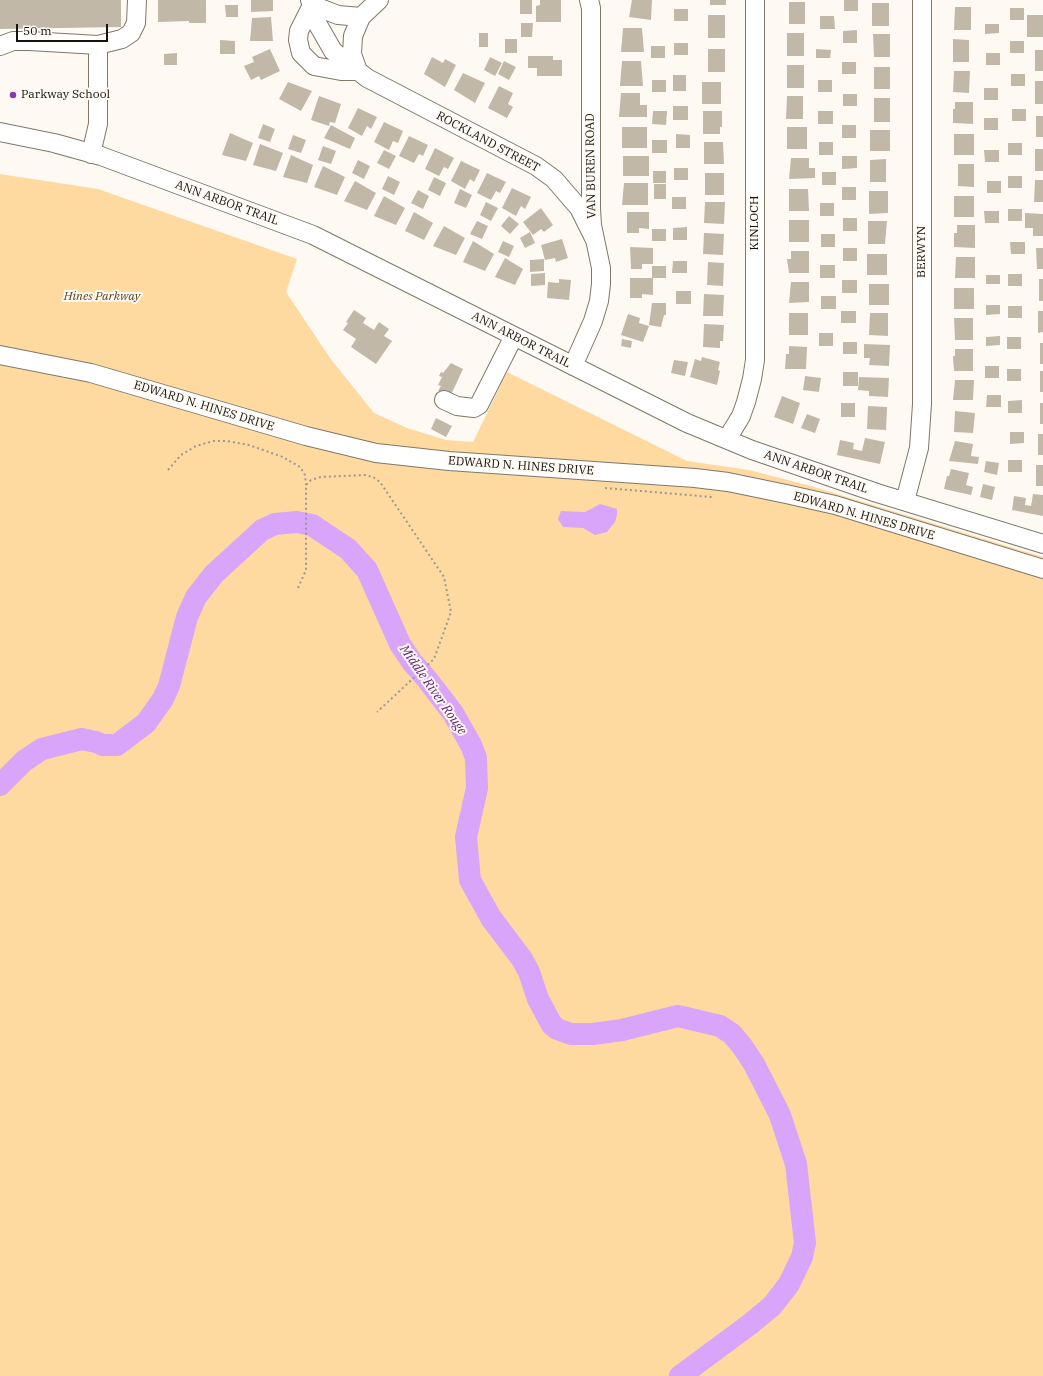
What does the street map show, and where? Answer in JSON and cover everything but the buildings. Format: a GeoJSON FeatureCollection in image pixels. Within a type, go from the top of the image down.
{"type":"FeatureCollection","features":[{"type":"Feature","properties":{"kind":"street"},"geometry":{"type":"LineString","coordinates":[[0,46],[12,41],[98,45],[122,39],[131,33],[136,23],[137,0]]}},
{"type":"Feature","properties":{"kind":"street"},"geometry":{"type":"LineString","coordinates":[[361,17],[338,15],[311,3],[299,31],[298,40],[301,54],[314,66],[342,71],[358,71],[352,54],[351,46],[353,36],[361,17],[379,0]]}},
{"type":"Feature","properties":{"kind":"street","name":"KINLOCH"},"geometry":{"type":"LineString","coordinates":[[727,439],[741,416],[746,402],[755,360],[756,0]]}},
{"type":"Feature","properties":{"kind":"street","name":"BERWYN"},"geometry":{"type":"LineString","coordinates":[[905,502],[919,448],[922,404],[922,0]]}},
{"type":"Feature","properties":{"kind":"street","name":"ROCKLAND STREET"},"geometry":{"type":"LineString","coordinates":[[311,3],[317,23],[333,51],[367,78],[536,166],[554,179],[579,208],[595,240]]}},
{"type":"Feature","properties":{"kind":"street","name":"VAN BUREN ROAD"},"geometry":{"type":"LineString","coordinates":[[573,366],[593,321],[599,301],[601,268],[590,209],[592,3]]}},
{"type":"Feature","properties":{"kind":"street"},"geometry":{"type":"LineString","coordinates":[[91,154],[98,124],[98,45]]}},
{"type":"Feature","properties":{"kind":"street","name":"ANN ARBOR TRAIL"},"geometry":{"type":"LineString","coordinates":[[0,132],[54,143],[91,154],[313,235],[687,423],[752,450],[905,502],[1043,544]]}},
{"type":"Feature","properties":{"kind":"street"},"geometry":{"type":"LineString","coordinates":[[444,400],[457,406],[474,408],[478,405],[514,336]]}},
{"type":"Feature","properties":{"kind":"street","name":"EDWARD N. HINES DRIVE"},"geometry":{"type":"LineString","coordinates":[[0,355],[91,373],[306,436],[376,453],[449,461],[695,478],[728,482],[778,492],[835,505],[1043,569]]}},
{"type":"Feature","properties":{"kind":"path"},"geometry":{"type":"LineString","coordinates":[[168,470],[181,455],[196,446],[213,441],[227,441],[249,445],[283,457],[300,467],[305,475],[306,485],[306,570],[298,588]]}},
{"type":"Feature","properties":{"kind":"path"},"geometry":{"type":"LineString","coordinates":[[306,485],[311,480],[321,477],[365,475],[373,477],[380,482],[444,577],[450,612],[434,658],[377,712]]}},
{"type":"Feature","properties":{"kind":"green space","name":"Hines Parkway"},"geometry":{"type":"Polygon","coordinates":[[[0,174],[98,189],[297,259],[286,292],[330,358],[374,413],[407,428],[446,440],[473,442],[507,372],[687,461],[749,470],[811,486],[1043,557],[1043,1376],[0,1376],[0,174]]]}},
{"type":"Feature","properties":{"kind":"shaded area"},"geometry":{"type":"Polygon","coordinates":[[[600,504],[617,509],[615,522],[607,532],[595,535],[583,528],[563,527],[558,519],[561,511],[585,512],[600,504]]]}},
{"type":"Feature","properties":{"kind":"waterway","name":"Middle River Rouge"},"geometry":{"type":"LineString","coordinates":[[0,785],[24,761],[42,749],[82,739],[103,745],[117,745],[146,723],[163,699],[169,686],[187,617],[196,597],[214,574],[262,530],[275,524],[297,522],[312,525],[348,549],[367,570],[400,644],[412,662],[453,713],[471,745],[476,758],[477,788],[466,837],[470,880],[491,918],[522,959],[529,972],[538,999],[552,1025],[557,1029],[571,1034],[593,1034],[622,1030],[678,1016],[720,1026],[732,1034],[742,1046],[754,1064],[780,1115],[796,1164],[805,1243],[802,1257],[789,1284],[772,1306],[680,1376]]}},
{"type":"Feature","properties":{"kind":"place","name":"Parkway School"},"geometry":{"type":"Point","coordinates":[13,95]}}]}
